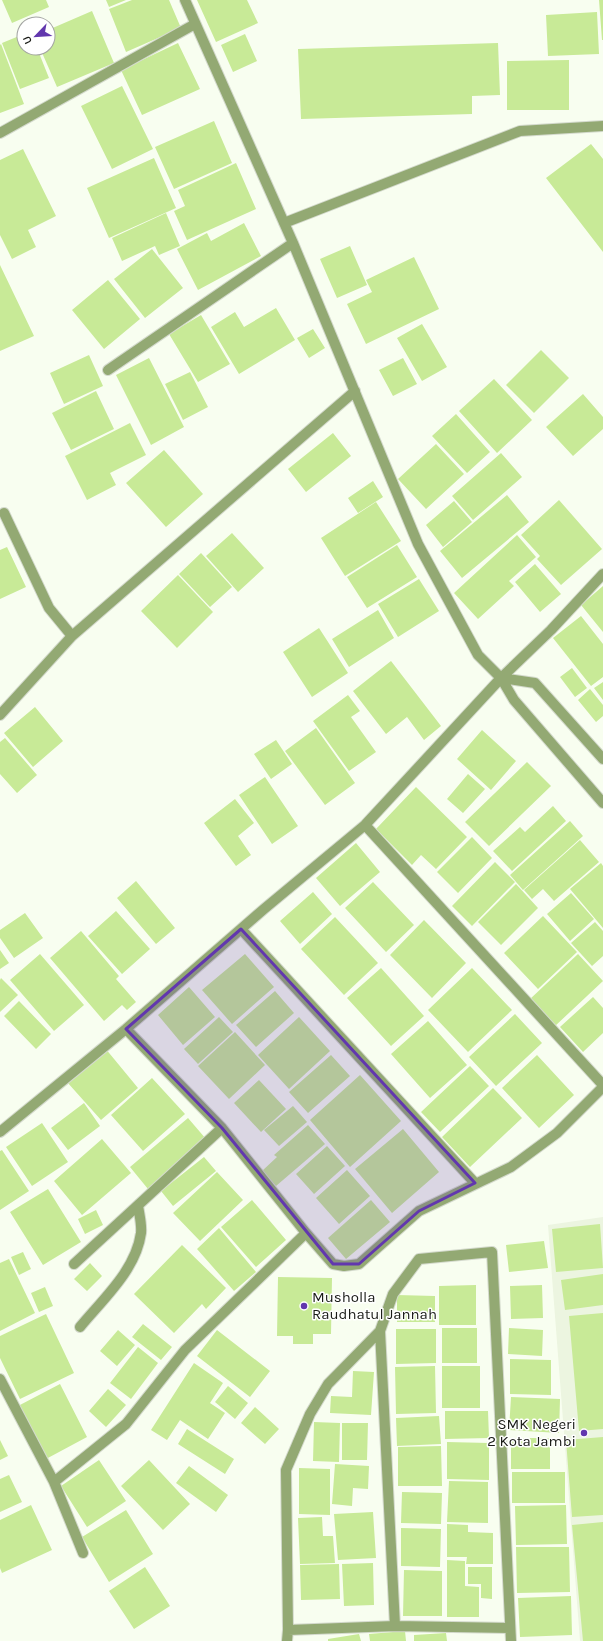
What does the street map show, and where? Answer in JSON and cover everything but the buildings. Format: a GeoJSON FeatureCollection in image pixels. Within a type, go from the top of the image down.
{"type":"FeatureCollection","features":[{"type":"Feature","properties":{"kind":"street"},"geometry":{"type":"LineString","coordinates":[[185,0],[293,243],[418,544],[478,655],[501,678],[514,700],[603,803]]}},
{"type":"Feature","properties":{"kind":"street"},"geometry":{"type":"LineString","coordinates":[[0,132],[195,24]]}},
{"type":"Feature","properties":{"kind":"street"},"geometry":{"type":"LineString","coordinates":[[284,223],[520,131],[603,126]]}},
{"type":"Feature","properties":{"kind":"street"},"geometry":{"type":"LineString","coordinates":[[108,370],[293,243]]}},
{"type":"Feature","properties":{"kind":"street"},"geometry":{"type":"LineString","coordinates":[[0,715],[72,636],[355,391]]}},
{"type":"Feature","properties":{"kind":"street"},"geometry":{"type":"LineString","coordinates":[[4,513],[49,608],[72,636]]}},
{"type":"Feature","properties":{"kind":"street"},"geometry":{"type":"LineString","coordinates":[[0,1132],[126,1029],[364,825],[501,678],[551,630],[603,574]]}},
{"type":"Feature","properties":{"kind":"street"},"geometry":{"type":"LineString","coordinates":[[501,678],[535,683],[603,759]]}},
{"type":"Feature","properties":{"kind":"street"},"geometry":{"type":"LineString","coordinates":[[126,1029],[222,1128],[306,1234],[333,1264],[344,1266],[359,1264],[419,1211],[511,1167],[557,1132],[603,1086],[364,825]]}},
{"type":"Feature","properties":{"kind":"street"},"geometry":{"type":"LineString","coordinates":[[241,929],[475,1183]]}},
{"type":"Feature","properties":{"kind":"street"},"geometry":{"type":"LineString","coordinates":[[74,1264],[222,1128]]}},
{"type":"Feature","properties":{"kind":"street"},"geometry":{"type":"LineString","coordinates":[[80,1327],[121,1277],[135,1255],[141,1232],[138,1205]]}},
{"type":"Feature","properties":{"kind":"street"},"geometry":{"type":"LineString","coordinates":[[54,1482],[126,1424],[185,1350],[306,1234]]}},
{"type":"Feature","properties":{"kind":"street"},"geometry":{"type":"LineString","coordinates":[[395,1626],[380,1331],[393,1294],[419,1259],[492,1252],[511,1641]]}},
{"type":"Feature","properties":{"kind":"street"},"geometry":{"type":"LineString","coordinates":[[287,1641],[286,1470],[310,1414],[328,1384],[380,1331]]}},
{"type":"Feature","properties":{"kind":"street"},"geometry":{"type":"LineString","coordinates":[[0,1379],[54,1482],[83,1553]]}},
{"type":"Feature","properties":{"kind":"street"},"geometry":{"type":"LineString","coordinates":[[288,1630],[395,1626],[510,1628]]}},
{"type":"Feature","properties":{"kind":"highlighted area"},"geometry":{"type":"Polygon","coordinates":[[[241,929],[475,1183],[419,1211],[359,1264],[333,1264],[222,1128],[126,1029],[241,929]]]}},
{"type":"Feature","properties":{"kind":"shaded area","name":"SMK Negeri 2 Kota Jambi"},"geometry":{"type":"Polygon","coordinates":[[[603,1217],[603,1641],[580,1641],[548,1225],[603,1217]]]}},
{"type":"Feature","properties":{"kind":"place","name":"Musholla Raudhatul Jannah"},"geometry":{"type":"Point","coordinates":[304,1306]}},
{"type":"Feature","properties":{"kind":"place","name":"SMK Negeri 2 Kota Jambi"},"geometry":{"type":"Point","coordinates":[584,1433]}}]}
